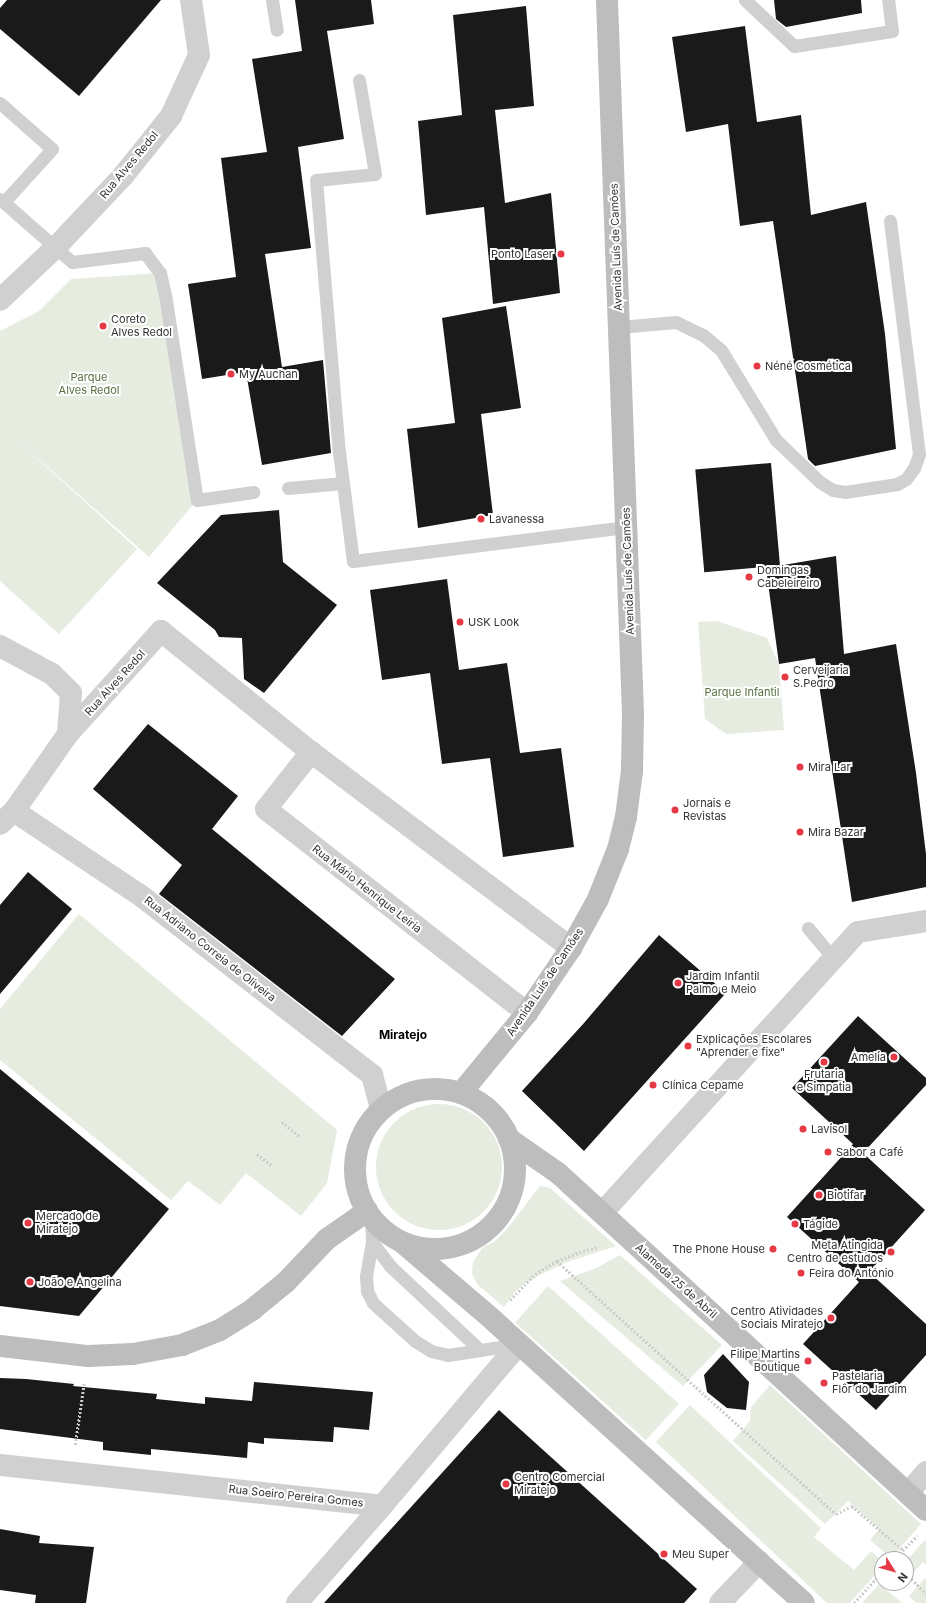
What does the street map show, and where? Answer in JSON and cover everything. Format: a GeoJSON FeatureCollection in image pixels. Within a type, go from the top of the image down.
{"type":"FeatureCollection","features":[{"type":"Feature","properties":{"kind":"main road","name":"Avenida Luís de Camões"},"geometry":{"type":"LineString","coordinates":[[461,1093],[527,1013],[571,948],[598,899],[618,849],[626,817],[632,771],[633,714],[607,0]]}},
{"type":"Feature","properties":{"kind":"main road","name":"Alameda 25 de Abril"},"geometry":{"type":"LineString","coordinates":[[403,1243],[426,1248],[449,1248],[472,1240],[491,1226],[505,1207],[514,1185],[515,1162],[509,1139],[501,1124],[490,1111],[477,1100],[461,1093],[441,1089],[419,1090],[399,1097],[381,1109],[369,1123],[360,1140],[355,1158],[355,1177],[357,1189],[369,1216],[385,1234],[403,1243],[493,1320],[804,1603]]}},
{"type":"Feature","properties":{"kind":"main road","name":"Alameda 25 de Abril"},"geometry":{"type":"LineString","coordinates":[[509,1139],[558,1173],[926,1510]]}},
{"type":"Feature","properties":{"kind":"main road"},"geometry":{"type":"LineString","coordinates":[[0,1346],[88,1356],[133,1354],[182,1345],[220,1330],[253,1309],[286,1282],[326,1239],[369,1216]]}},
{"type":"Feature","properties":{"kind":"street","name":"Rua Alves Redol"},"geometry":{"type":"LineString","coordinates":[[0,300],[56,247],[123,176],[171,116],[199,55],[191,0]]}},
{"type":"Feature","properties":{"kind":"street","name":"Rua Alves Redol"},"geometry":{"type":"LineString","coordinates":[[7,818],[68,734],[161,631],[311,752]]}},
{"type":"Feature","properties":{"kind":"street","name":"Rua Alves Redol"},"geometry":{"type":"LineString","coordinates":[[0,646],[52,674],[71,693],[68,734]]}},
{"type":"Feature","properties":{"kind":"street"},"geometry":{"type":"LineString","coordinates":[[311,752],[571,948]]}},
{"type":"Feature","properties":{"kind":"street","name":"Rua Mário Henrique Leiria"},"geometry":{"type":"LineString","coordinates":[[311,752],[266,809],[527,1013]]}},
{"type":"Feature","properties":{"kind":"street","name":"Rua Adriano Correia de Oliveira"},"geometry":{"type":"LineString","coordinates":[[7,818],[140,895],[372,1075],[381,1109]]}},
{"type":"Feature","properties":{"kind":"street"},"geometry":{"type":"LineString","coordinates":[[602,1213],[858,932],[926,921]]}},
{"type":"Feature","properties":{"kind":"street"},"geometry":{"type":"LineString","coordinates":[[297,1603],[382,1506],[519,1344]]}},
{"type":"Feature","properties":{"kind":"street","name":"Rua Soeiro Pereira Gomes"},"geometry":{"type":"LineString","coordinates":[[0,1465],[382,1506]]}},
{"type":"Feature","properties":{"kind":"street"},"geometry":{"type":"LineString","coordinates":[[908,1492],[926,1472]]}},
{"type":"Feature","properties":{"kind":"street"},"geometry":{"type":"LineString","coordinates":[[720,1603],[759,1562]]}},
{"type":"Feature","properties":{"kind":"lane"},"geometry":{"type":"LineString","coordinates":[[272,0],[277,30]]}},
{"type":"Feature","properties":{"kind":"lane"},"geometry":{"type":"LineString","coordinates":[[745,0],[794,46],[892,31],[888,0]]}},
{"type":"Feature","properties":{"kind":"lane"},"geometry":{"type":"LineString","coordinates":[[359,80],[375,174],[316,180],[338,452],[353,560],[626,527]]}},
{"type":"Feature","properties":{"kind":"lane"},"geometry":{"type":"LineString","coordinates":[[0,103],[52,149],[2,200],[72,262],[145,253],[160,273],[165,294],[197,500],[252,492]]}},
{"type":"Feature","properties":{"kind":"lane"},"geometry":{"type":"LineString","coordinates":[[619,327],[676,322],[703,335],[721,350],[776,440],[820,482],[833,490],[845,492],[897,484],[906,479],[914,468],[919,454],[890,221]]}},
{"type":"Feature","properties":{"kind":"lane"},"geometry":{"type":"LineString","coordinates":[[288,488],[343,483]]}},
{"type":"Feature","properties":{"kind":"lane"},"geometry":{"type":"LineString","coordinates":[[808,928],[833,958]]}},
{"type":"Feature","properties":{"kind":"lane"},"geometry":{"type":"LineString","coordinates":[[369,1216],[372,1242],[366,1276],[367,1291],[373,1303],[415,1340],[431,1351],[448,1355],[519,1344]]}},
{"type":"Feature","properties":{"kind":"lane"},"geometry":{"type":"LineString","coordinates":[[372,1242],[390,1266],[480,1350]]}},
{"type":"Feature","properties":{"kind":"path"},"geometry":{"type":"LineString","coordinates":[[282,1122],[299,1136]]}},
{"type":"Feature","properties":{"kind":"path"},"geometry":{"type":"LineString","coordinates":[[257,1154],[272,1166]]}},
{"type":"Feature","properties":{"kind":"path"},"geometry":{"type":"LineString","coordinates":[[493,1320],[535,1274],[557,1261],[555,1262],[582,1251],[600,1247]]}},
{"type":"Feature","properties":{"kind":"path"},"geometry":{"type":"LineString","coordinates":[[557,1261],[836,1514],[852,1506],[903,1550],[922,1531]]}},
{"type":"Feature","properties":{"kind":"path"},"geometry":{"type":"LineString","coordinates":[[72,1472],[88,1356]]}},
{"type":"Feature","properties":{"kind":"path"},"geometry":{"type":"LineString","coordinates":[[854,1603],[874,1581]]}},
{"type":"Feature","properties":{"kind":"path"},"geometry":{"type":"LineString","coordinates":[[914,1581],[926,1594]]}},
{"type":"Feature","properties":{"kind":"green space","name":"Parque Alves Redol"},"geometry":{"type":"Polygon","coordinates":[[[160,273],[197,500],[149,557],[8,432],[137,549],[59,634],[0,581],[0,331],[39,311],[71,279],[160,273]]]}},
{"type":"Feature","properties":{"kind":"green space","name":"Parque Infantil"},"geometry":{"type":"Polygon","coordinates":[[[717,621],[767,638],[779,664],[784,730],[726,734],[705,719],[698,622],[717,621]]]}},
{"type":"Feature","properties":{"kind":"green space"},"geometry":{"type":"Polygon","coordinates":[[[79,914],[337,1130],[327,1183],[301,1216],[246,1173],[220,1205],[188,1181],[171,1200],[0,1060],[0,1009],[79,914]]]}},
{"type":"Feature","properties":{"kind":"green space"},"geometry":{"type":"Polygon","coordinates":[[[439,1104],[463,1109],[474,1115],[487,1127],[497,1143],[502,1167],[497,1191],[491,1202],[479,1215],[463,1225],[439,1230],[415,1225],[404,1219],[391,1207],[381,1191],[376,1167],[381,1143],[387,1132],[399,1119],[415,1109],[439,1104]]]}},
{"type":"Feature","properties":{"kind":"green space"},"geometry":{"type":"Polygon","coordinates":[[[540,1186],[550,1188],[616,1246],[567,1262],[540,1275],[524,1284],[515,1292],[504,1307],[478,1285],[472,1274],[473,1262],[483,1247],[494,1242],[506,1230],[540,1186]]]}},
{"type":"Feature","properties":{"kind":"green space"},"geometry":{"type":"Polygon","coordinates":[[[620,1255],[722,1345],[683,1386],[560,1281],[594,1269],[620,1255]]]}},
{"type":"Feature","properties":{"kind":"green space"},"geometry":{"type":"Polygon","coordinates":[[[548,1286],[679,1404],[646,1440],[515,1322],[548,1286]]]}},
{"type":"Feature","properties":{"kind":"green space"},"geometry":{"type":"Polygon","coordinates":[[[770,1385],[921,1524],[897,1551],[883,1551],[870,1540],[879,1529],[848,1501],[825,1524],[733,1441],[750,1421],[751,1407],[770,1385]]]}},
{"type":"Feature","properties":{"kind":"green space"},"geometry":{"type":"Polygon","coordinates":[[[690,1405],[821,1528],[814,1537],[854,1570],[871,1551],[874,1554],[874,1576],[850,1603],[827,1603],[656,1442],[690,1405]]]}},
{"type":"Feature","properties":{"kind":"green space"},"geometry":{"type":"Polygon","coordinates":[[[926,1539],[926,1565],[923,1562],[914,1572],[914,1552],[926,1539]]]}},
{"type":"Feature","properties":{"kind":"green space"},"geometry":{"type":"Polygon","coordinates":[[[926,1577],[926,1603],[917,1603],[909,1596],[926,1577]]]}},
{"type":"Feature","properties":{"kind":"green space"},"geometry":{"type":"Polygon","coordinates":[[[874,1590],[874,1591],[887,1591],[902,1603],[862,1603],[874,1590]]]}},
{"type":"Feature","properties":{"kind":"building"},"geometry":{"type":"Polygon","coordinates":[[[7,0],[161,0],[79,96],[0,29],[0,8],[7,0]]]}},
{"type":"Feature","properties":{"kind":"building"},"geometry":{"type":"Polygon","coordinates":[[[295,0],[371,0],[374,24],[327,31],[344,139],[298,147],[311,248],[265,254],[282,367],[323,360],[331,453],[262,465],[246,372],[202,379],[188,284],[236,277],[221,158],[267,152],[252,59],[302,51],[295,0]]]}},
{"type":"Feature","properties":{"kind":"building"},"geometry":{"type":"Polygon","coordinates":[[[774,0],[861,0],[862,13],[786,27],[776,19],[774,0]]]}},
{"type":"Feature","properties":{"kind":"building"},"geometry":{"type":"Polygon","coordinates":[[[526,6],[534,106],[495,110],[505,203],[551,193],[560,293],[493,304],[484,207],[426,215],[418,121],[462,115],[453,15],[526,6]]]}},
{"type":"Feature","properties":{"kind":"building"},"geometry":{"type":"Polygon","coordinates":[[[745,26],[757,122],[801,115],[811,215],[866,202],[885,334],[896,449],[815,466],[808,459],[773,221],[740,226],[728,124],[686,132],[672,37],[745,26]]]}},
{"type":"Feature","properties":{"kind":"building"},"geometry":{"type":"Polygon","coordinates":[[[506,306],[521,408],[481,414],[493,515],[418,528],[407,429],[455,423],[442,318],[506,306]]]}},
{"type":"Feature","properties":{"kind":"building"},"geometry":{"type":"Polygon","coordinates":[[[771,463],[780,566],[704,572],[695,470],[771,463]]]}},
{"type":"Feature","properties":{"kind":"building"},"geometry":{"type":"Polygon","coordinates":[[[279,510],[283,562],[337,605],[264,693],[244,679],[242,638],[219,637],[215,630],[157,583],[221,515],[279,510]]]}},
{"type":"Feature","properties":{"kind":"building"},"geometry":{"type":"Polygon","coordinates":[[[836,556],[844,654],[896,644],[916,773],[926,854],[926,887],[852,902],[815,658],[779,664],[766,568],[836,556]]]}},
{"type":"Feature","properties":{"kind":"building"},"geometry":{"type":"Polygon","coordinates":[[[447,579],[459,670],[507,663],[520,753],[561,748],[574,847],[503,857],[490,758],[442,764],[430,673],[382,680],[370,590],[447,579]]]}},
{"type":"Feature","properties":{"kind":"building"},"geometry":{"type":"Polygon","coordinates":[[[148,724],[238,796],[212,829],[395,979],[342,1036],[159,894],[182,865],[93,789],[148,724]]]}},
{"type":"Feature","properties":{"kind":"building"},"geometry":{"type":"Polygon","coordinates":[[[28,872],[72,909],[0,994],[0,905],[28,872]]]}},
{"type":"Feature","properties":{"kind":"building"},"geometry":{"type":"Polygon","coordinates":[[[659,935],[726,993],[584,1151],[522,1091],[584,1023],[659,935]]]}},
{"type":"Feature","properties":{"kind":"building"},"geometry":{"type":"Polygon","coordinates":[[[858,1016],[926,1078],[926,1085],[863,1153],[925,1210],[869,1272],[926,1324],[926,1355],[876,1410],[803,1344],[859,1282],[787,1217],[853,1144],[792,1088],[858,1016]]]}},
{"type":"Feature","properties":{"kind":"building"},"geometry":{"type":"Polygon","coordinates":[[[0,1069],[169,1209],[79,1316],[0,1306],[0,1069]]]}},
{"type":"Feature","properties":{"kind":"building"},"geometry":{"type":"Polygon","coordinates":[[[723,1354],[749,1382],[746,1410],[727,1408],[707,1392],[704,1375],[723,1354]]]}},
{"type":"Feature","properties":{"kind":"building"},"geometry":{"type":"Polygon","coordinates":[[[0,1378],[26,1379],[74,1384],[73,1386],[157,1394],[156,1399],[205,1404],[205,1397],[252,1401],[254,1382],[373,1392],[369,1430],[334,1427],[333,1442],[264,1438],[264,1444],[248,1442],[247,1458],[151,1449],[151,1455],[103,1450],[103,1442],[0,1429],[0,1378]]]}},
{"type":"Feature","properties":{"kind":"building","name":"Centro Comercial Miratejo"},"geometry":{"type":"Polygon","coordinates":[[[499,1410],[697,1589],[684,1603],[324,1603],[499,1410]]]}},
{"type":"Feature","properties":{"kind":"building"},"geometry":{"type":"Polygon","coordinates":[[[0,1529],[40,1536],[39,1543],[94,1547],[86,1603],[35,1603],[36,1595],[0,1590],[0,1529]]]}},
{"type":"Feature","properties":{"kind":"place","name":"Ponto Laser"},"geometry":{"type":"Point","coordinates":[561,254]}},
{"type":"Feature","properties":{"kind":"place","name":"Coreto Alves Redol"},"geometry":{"type":"Point","coordinates":[103,326]}},
{"type":"Feature","properties":{"kind":"place","name":"Néné Cosmética"},"geometry":{"type":"Point","coordinates":[757,366]}},
{"type":"Feature","properties":{"kind":"place","name":"My Auchan"},"geometry":{"type":"Point","coordinates":[231,374]}},
{"type":"Feature","properties":{"kind":"place","name":"Lavanessa"},"geometry":{"type":"Point","coordinates":[481,519]}},
{"type":"Feature","properties":{"kind":"place","name":"Domingas Cabeleireiro"},"geometry":{"type":"Point","coordinates":[749,577]}},
{"type":"Feature","properties":{"kind":"place","name":"USK Look"},"geometry":{"type":"Point","coordinates":[460,622]}},
{"type":"Feature","properties":{"kind":"place","name":"Cerveijaria S.Pedro"},"geometry":{"type":"Point","coordinates":[785,677]}},
{"type":"Feature","properties":{"kind":"place","name":"Mira Lar"},"geometry":{"type":"Point","coordinates":[800,767]}},
{"type":"Feature","properties":{"kind":"place","name":"Jornais e Revistas"},"geometry":{"type":"Point","coordinates":[675,810]}},
{"type":"Feature","properties":{"kind":"place","name":"Mira Bazar"},"geometry":{"type":"Point","coordinates":[800,832]}},
{"type":"Feature","properties":{"kind":"place","name":"Jardim Infantil Palmo e Meio"},"geometry":{"type":"Point","coordinates":[678,983]}},
{"type":"Feature","properties":{"kind":"place","name":"Explicações Escolares \"Aprender e fixe\""},"geometry":{"type":"Point","coordinates":[688,1046]}},
{"type":"Feature","properties":{"kind":"place","name":"Amelia"},"geometry":{"type":"Point","coordinates":[894,1057]}},
{"type":"Feature","properties":{"kind":"place","name":"Frutaria e Simpatia"},"geometry":{"type":"Point","coordinates":[824,1062]}},
{"type":"Feature","properties":{"kind":"place","name":"Clínica Cepame"},"geometry":{"type":"Point","coordinates":[653,1085]}},
{"type":"Feature","properties":{"kind":"place","name":"Lavisol"},"geometry":{"type":"Point","coordinates":[803,1129]}},
{"type":"Feature","properties":{"kind":"place","name":"Sabor a Café"},"geometry":{"type":"Point","coordinates":[828,1152]}},
{"type":"Feature","properties":{"kind":"place","name":"Biotifar"},"geometry":{"type":"Point","coordinates":[819,1195]}},
{"type":"Feature","properties":{"kind":"place","name":"Mercado de Miratejo"},"geometry":{"type":"Point","coordinates":[28,1223]}},
{"type":"Feature","properties":{"kind":"place","name":"Tágide"},"geometry":{"type":"Point","coordinates":[795,1224]}},
{"type":"Feature","properties":{"kind":"place","name":"The Phone House"},"geometry":{"type":"Point","coordinates":[773,1249]}},
{"type":"Feature","properties":{"kind":"place","name":"Meta Atingida Centro de estudos"},"geometry":{"type":"Point","coordinates":[891,1252]}},
{"type":"Feature","properties":{"kind":"place","name":"Feira do António"},"geometry":{"type":"Point","coordinates":[801,1273]}},
{"type":"Feature","properties":{"kind":"place","name":"João e Angelina"},"geometry":{"type":"Point","coordinates":[30,1282]}},
{"type":"Feature","properties":{"kind":"place","name":"Centro Atividades Sociais Miratejo"},"geometry":{"type":"Point","coordinates":[831,1318]}},
{"type":"Feature","properties":{"kind":"place","name":"Filipe Martins Boutique"},"geometry":{"type":"Point","coordinates":[808,1361]}},
{"type":"Feature","properties":{"kind":"place","name":"Pastelaria Flôr do Jardim"},"geometry":{"type":"Point","coordinates":[824,1383]}},
{"type":"Feature","properties":{"kind":"place","name":"Centro Comercial Miratejo"},"geometry":{"type":"Point","coordinates":[506,1484]}},
{"type":"Feature","properties":{"kind":"place","name":"Meu Super"},"geometry":{"type":"Point","coordinates":[664,1554]}},
{"type":"Feature","properties":{"kind":"district","name":"Miratejo"},"geometry":{"type":"Point","coordinates":[403,1035]}}]}
